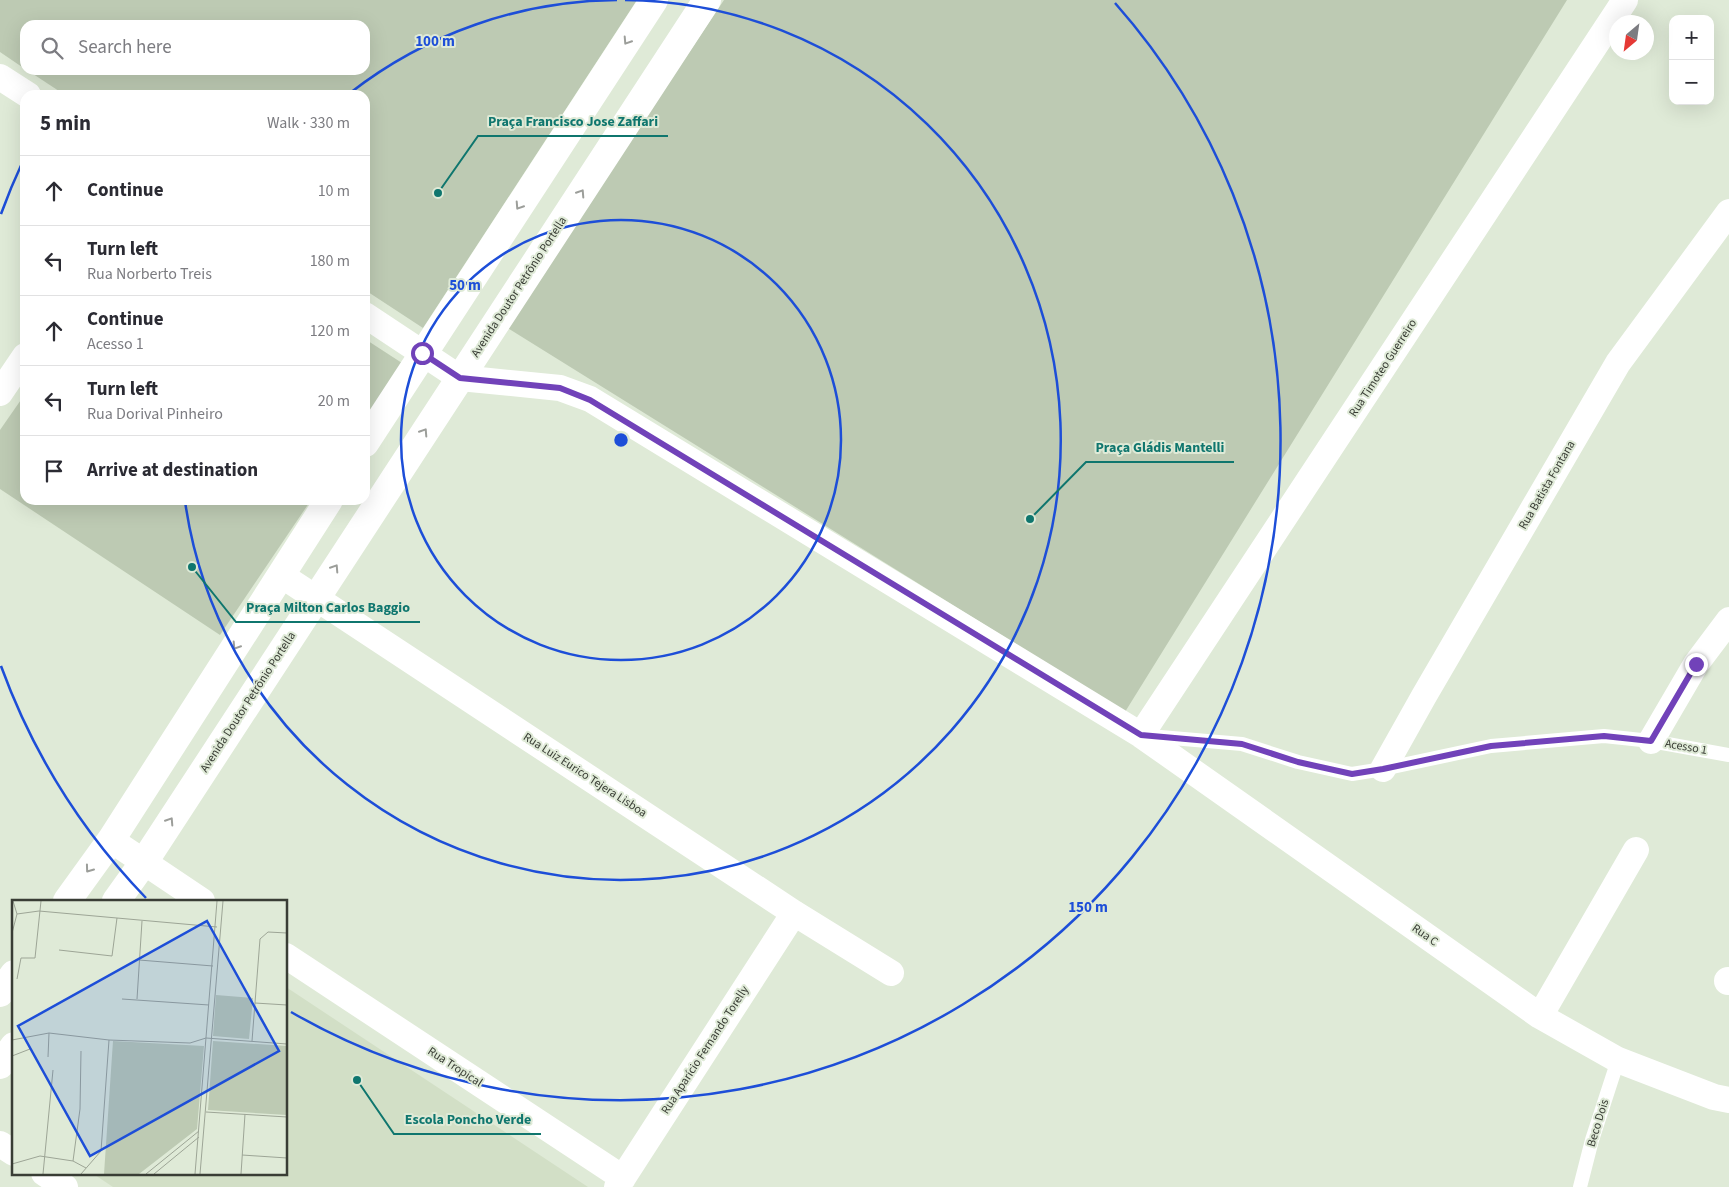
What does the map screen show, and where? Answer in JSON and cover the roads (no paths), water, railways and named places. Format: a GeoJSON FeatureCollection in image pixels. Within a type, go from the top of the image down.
{"type":"FeatureCollection","features":[{"type":"Feature","properties":{"kind":"street"},"geometry":{"type":"LineString","coordinates":[[370,435],[654,0]]}},
{"type":"Feature","properties":{"kind":"street","name":"Avenida Doutor Petrônio Portella"},"geometry":{"type":"LineString","coordinates":[[117,900],[144,862],[707,0]]}},
{"type":"Feature","properties":{"kind":"street","name":"Rua Timoteo Guerreiro"},"geometry":{"type":"LineString","coordinates":[[1141,735],[1625,0]]}},
{"type":"Feature","properties":{"kind":"street"},"geometry":{"type":"LineString","coordinates":[[0,77],[20,90]]}},
{"type":"Feature","properties":{"kind":"street","name":"Rua Batista Fontana"},"geometry":{"type":"LineString","coordinates":[[1383,769],[1618,363],[1729,212]]}},
{"type":"Feature","properties":{"kind":"street"},"geometry":{"type":"LineString","coordinates":[[370,318],[460,378]]}},
{"type":"Feature","properties":{"kind":"street"},"geometry":{"type":"LineString","coordinates":[[0,393],[20,363]]}},
{"type":"Feature","properties":{"kind":"street","name":"Rua C"},"geometry":{"type":"LineString","coordinates":[[460,378],[560,388],[590,400],[1141,735],[1540,1016],[1618,1060],[1714,1097],[1729,1100]]}},
{"type":"Feature","properties":{"kind":"street"},"geometry":{"type":"LineString","coordinates":[[68,900],[111,840],[326,505]]}},
{"type":"Feature","properties":{"kind":"street","name":"Rua Luiz Eurico Tejera Lisboa"},"geometry":{"type":"LineString","coordinates":[[281,575],[794,913],[891,973]]}},
{"type":"Feature","properties":{"kind":"street"},"geometry":{"type":"LineString","coordinates":[[1651,741],[1696,664],[1729,620]]}},
{"type":"Feature","properties":{"kind":"street"},"geometry":{"type":"LineString","coordinates":[[111,840],[201,900]]}},
{"type":"Feature","properties":{"kind":"street"},"geometry":{"type":"LineString","coordinates":[[1540,1016],[1636,850]]}},
{"type":"Feature","properties":{"kind":"street","name":"Rua Aparício Fernando Torelly"},"geometry":{"type":"LineString","coordinates":[[620,1182],[794,913]]}},
{"type":"Feature","properties":{"kind":"street","name":"Rua Tropical"},"geometry":{"type":"LineString","coordinates":[[288,957],[620,1182]]}},
{"type":"Feature","properties":{"kind":"street"},"geometry":{"type":"LineString","coordinates":[[0,994],[12,977]]}},
{"type":"Feature","properties":{"kind":"street"},"geometry":{"type":"LineString","coordinates":[[0,1065],[12,1049]]}},
{"type":"Feature","properties":{"kind":"street"},"geometry":{"type":"LineString","coordinates":[[0,1144],[12,1152]]}},
{"type":"Feature","properties":{"kind":"street"},"geometry":{"type":"LineString","coordinates":[[46,1174],[65,1187]]}},
{"type":"Feature","properties":{"kind":"lane","name":"Acesso 1"},"geometry":{"type":"LineString","coordinates":[[1141,735],[1242,744],[1298,762],[1352,774],[1491,746],[1604,736],[1651,741],[1729,755]]}},
{"type":"Feature","properties":{"kind":"lane","name":"Beco Dois"},"geometry":{"type":"LineString","coordinates":[[1580,1187],[1592,1140],[1618,1060]]}},
{"type":"Feature","properties":{"kind":"place","name":"Praça Francisco Jose Zaffari"},"geometry":{"type":"Point","coordinates":[438,193]}},
{"type":"Feature","properties":{"kind":"place","name":"Praça Gládis Mantelli"},"geometry":{"type":"Point","coordinates":[1030,519]}},
{"type":"Feature","properties":{"kind":"place","name":"Praça Milton Carlos Baggio"},"geometry":{"type":"Point","coordinates":[192,567]}},
{"type":"Feature","properties":{"kind":"place","name":"Escola Poncho Verde"},"geometry":{"type":"Point","coordinates":[357,1080]}}]}
